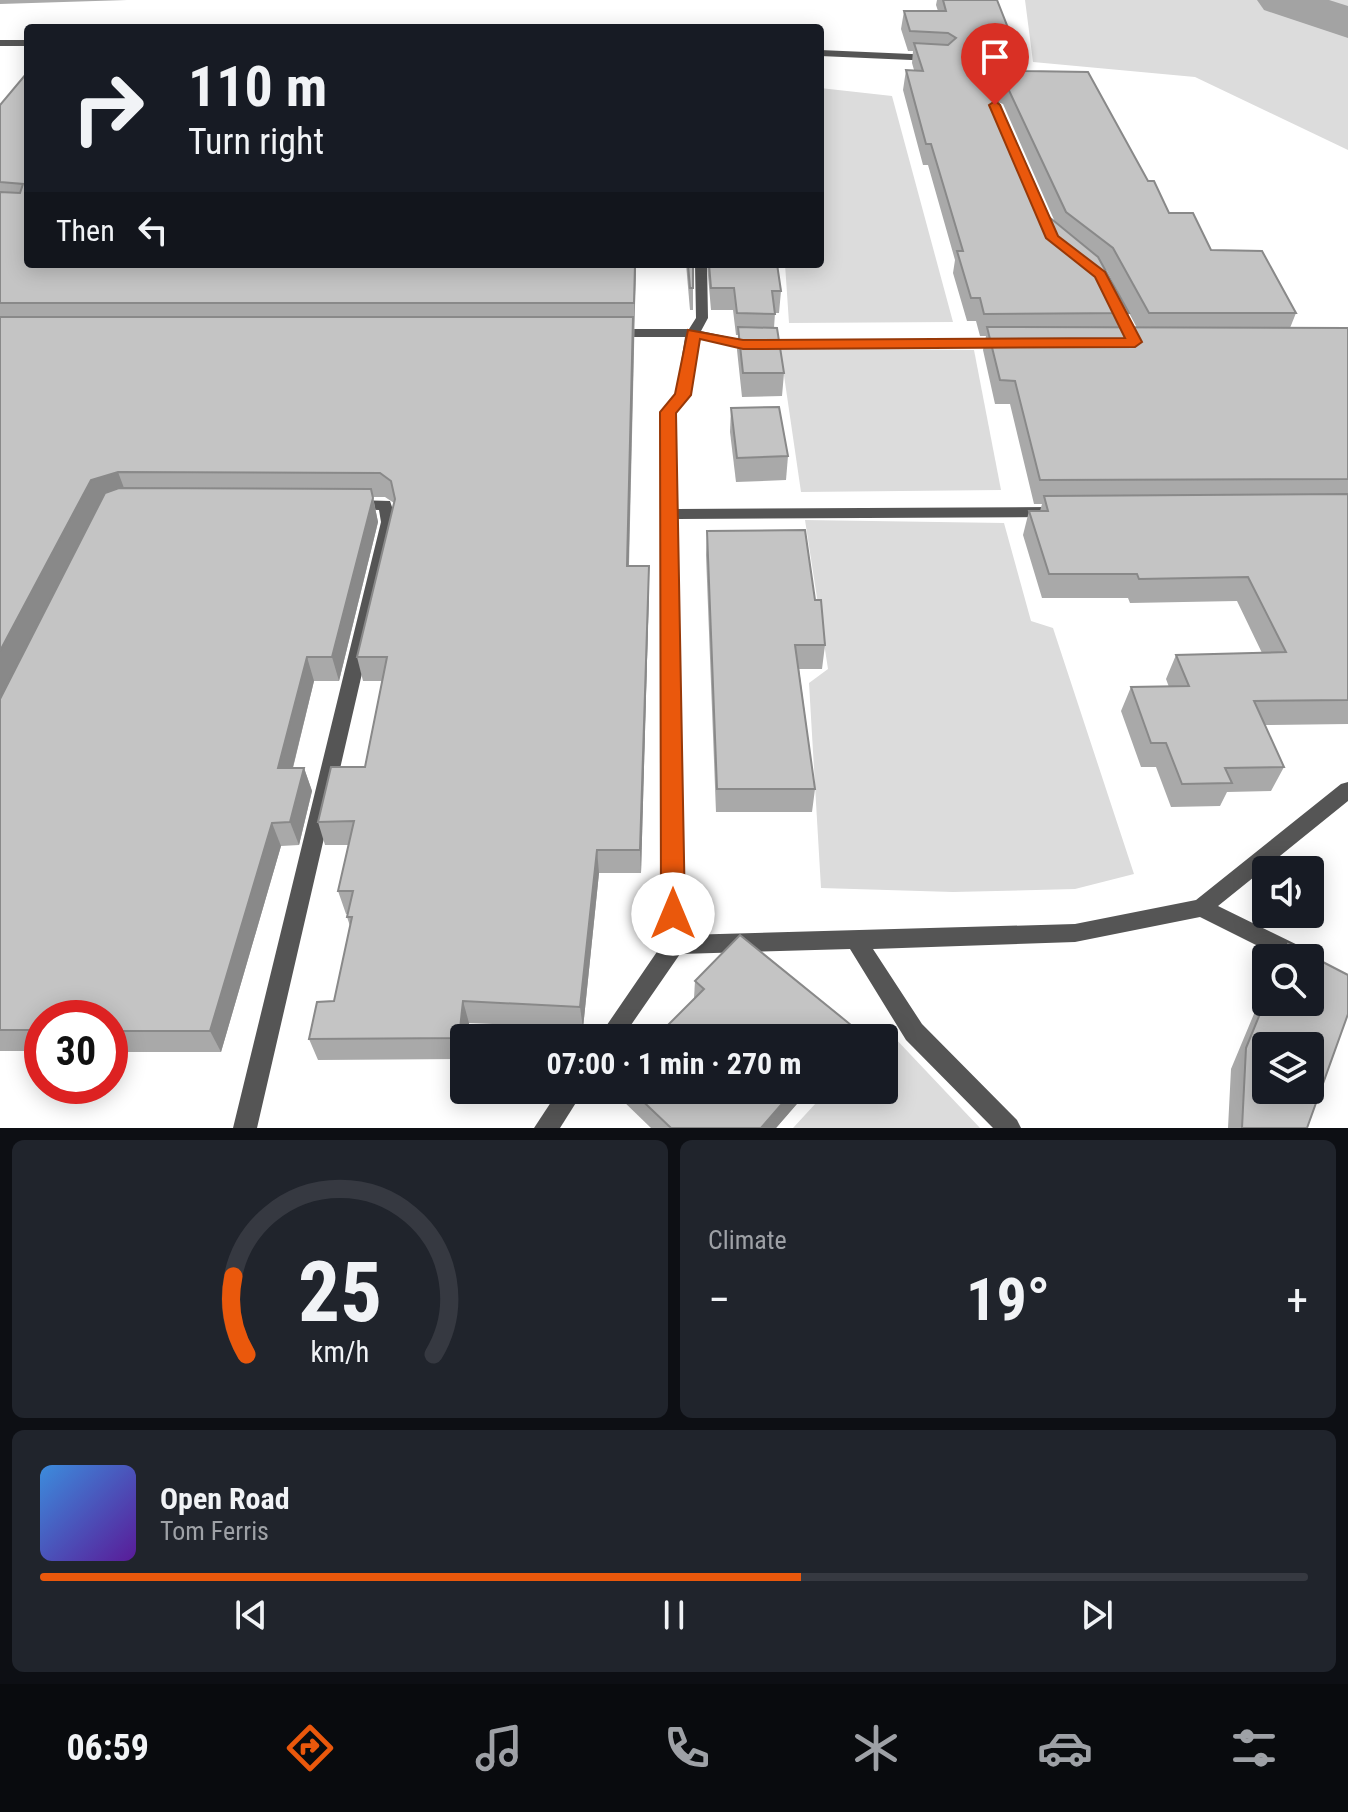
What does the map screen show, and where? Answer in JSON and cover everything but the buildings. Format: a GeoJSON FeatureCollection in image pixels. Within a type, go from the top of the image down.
{"type":"FeatureCollection","features":[{"type":"Feature","properties":{"kind":"street"},"geometry":{"type":"LineString","coordinates":[[0,43],[24,43]]}},
{"type":"Feature","properties":{"kind":"street"},"geometry":{"type":"LineString","coordinates":[[824,53],[945,58]]}},
{"type":"Feature","properties":{"kind":"street"},"geometry":{"type":"LineString","coordinates":[[619,1024],[674,945],[668,412],[683,395],[693,333],[702,318],[701,268]]}},
{"type":"Feature","properties":{"kind":"street"},"geometry":{"type":"LineString","coordinates":[[599,333],[693,333],[743,344],[1025,343]]}},
{"type":"Feature","properties":{"kind":"street"},"geometry":{"type":"LineString","coordinates":[[245,1128],[389,522],[385,505],[339,505]]}},
{"type":"Feature","properties":{"kind":"street"},"geometry":{"type":"LineString","coordinates":[[670,514],[1064,512]]}},
{"type":"Feature","properties":{"kind":"street"},"geometry":{"type":"LineString","coordinates":[[674,945],[1075,933],[1201,908],[1348,790]]}},
{"type":"Feature","properties":{"kind":"street"},"geometry":{"type":"LineString","coordinates":[[1201,908],[1274,944]]}},
{"type":"Feature","properties":{"kind":"street"},"geometry":{"type":"LineString","coordinates":[[855,939],[914,1032],[1009,1128]]}},
{"type":"Feature","properties":{"kind":"street"},"geometry":{"type":"LineString","coordinates":[[546,1128],[563,1104]]}},
{"type":"Feature","properties":{"kind":"shaded area"},"geometry":{"type":"Polygon","coordinates":[[[1025,0],[1348,0],[1348,150],[1195,77],[1033,62],[1025,0]]]}},
{"type":"Feature","properties":{"kind":"shaded area"},"geometry":{"type":"Polygon","coordinates":[[[824,88],[892,96],[953,322],[789,323],[785,268],[824,268],[824,88]]]}},
{"type":"Feature","properties":{"kind":"shaded area"},"geometry":{"type":"Polygon","coordinates":[[[780,348],[974,350],[1001,490],[801,492],[780,348]]]}},
{"type":"Feature","properties":{"kind":"shaded area"},"geometry":{"type":"Polygon","coordinates":[[[805,520],[1004,523],[1031,621],[1053,628],[1134,874],[1075,889],[953,892],[821,888],[809,683],[828,669],[805,520]]]}},
{"type":"Feature","properties":{"kind":"shaded area"},"geometry":{"type":"Polygon","coordinates":[[[898,1041],[980,1128],[793,1128],[815,1104],[898,1104],[898,1041]]]}},
{"type":"Feature","properties":{"kind":"waterway"},"geometry":{"type":"LineString","coordinates":[[1281,0],[1348,23]]}},
{"type":"Feature","properties":{"kind":"route"},"geometry":{"type":"LineString","coordinates":[[673,914],[668,412],[683,395],[693,333],[743,344],[1135,342],[1100,275],[1053,238],[995,105]]}}]}
